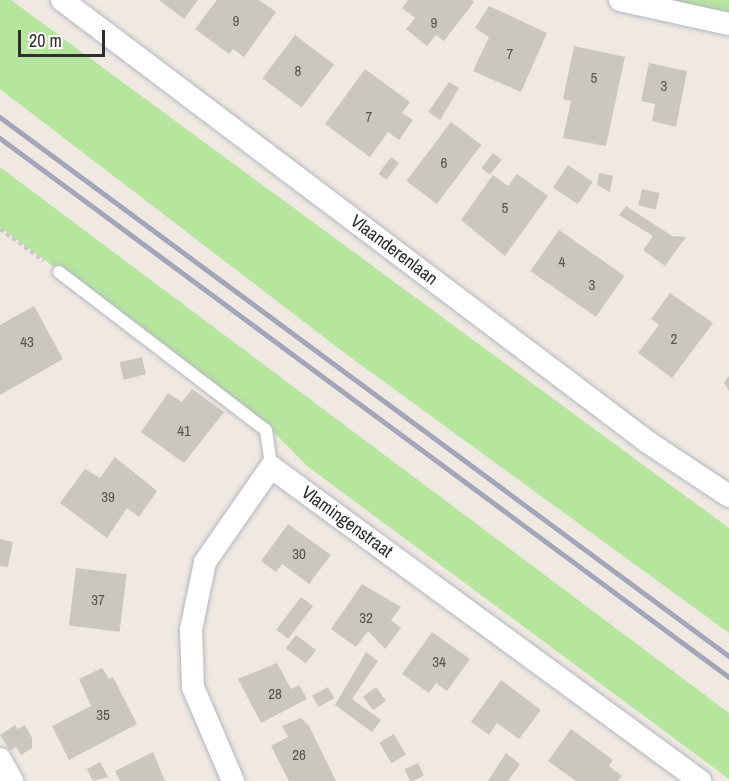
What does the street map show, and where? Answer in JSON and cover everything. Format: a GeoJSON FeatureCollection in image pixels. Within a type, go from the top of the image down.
{"type":"FeatureCollection","features":[{"type":"Feature","properties":{"kind":"street","name":"Vlaanderenlaan"},"geometry":{"type":"LineString","coordinates":[[62,0],[649,443],[729,496]]}},
{"type":"Feature","properties":{"kind":"street"},"geometry":{"type":"LineString","coordinates":[[620,0],[729,24]]}},
{"type":"Feature","properties":{"kind":"street"},"geometry":{"type":"LineString","coordinates":[[234,781],[193,687],[191,630],[205,562],[271,467]]}},
{"type":"Feature","properties":{"kind":"street","name":"Vlamingenstraat"},"geometry":{"type":"LineString","coordinates":[[271,467],[700,781]]}},
{"type":"Feature","properties":{"kind":"street"},"geometry":{"type":"LineString","coordinates":[[0,759],[12,781]]}},
{"type":"Feature","properties":{"kind":"lane"},"geometry":{"type":"LineString","coordinates":[[59,272],[266,430],[271,467]]}},
{"type":"Feature","properties":{"kind":"path"},"geometry":{"type":"LineString","coordinates":[[0,229],[59,272]]}},
{"type":"Feature","properties":{"kind":"green space"},"geometry":{"type":"Polygon","coordinates":[[[0,0],[11,0],[729,528],[729,633],[346,354],[0,89],[0,0]]]}},
{"type":"Feature","properties":{"kind":"green space"},"geometry":{"type":"Polygon","coordinates":[[[729,0],[729,12],[674,1],[729,0]]]}},
{"type":"Feature","properties":{"kind":"green space"},"geometry":{"type":"Polygon","coordinates":[[[0,167],[729,713],[729,779],[307,466],[266,424],[0,227],[0,167]]]}},
{"type":"Feature","properties":{"kind":"building"},"geometry":{"type":"Polygon","coordinates":[[[159,0],[198,0],[184,19],[159,0]]]}},
{"type":"Feature","properties":{"kind":"building"},"geometry":{"type":"Polygon","coordinates":[[[217,0],[259,0],[276,12],[244,57],[233,49],[229,54],[195,29],[217,0]]]}},
{"type":"Feature","properties":{"kind":"building"},"geometry":{"type":"Polygon","coordinates":[[[408,0],[472,0],[474,2],[444,41],[436,35],[427,46],[406,29],[415,18],[402,8],[408,0]]]}},
{"type":"Feature","properties":{"kind":"building"},"geometry":{"type":"Polygon","coordinates":[[[489,6],[547,33],[521,92],[473,71],[489,37],[475,28],[489,6]]]}},
{"type":"Feature","properties":{"kind":"building"},"geometry":{"type":"Polygon","coordinates":[[[295,35],[334,64],[302,108],[263,78],[295,35]]]}},
{"type":"Feature","properties":{"kind":"building"},"geometry":{"type":"Polygon","coordinates":[[[574,46],[625,57],[606,146],[563,138],[571,101],[563,99],[574,46]]]}},
{"type":"Feature","properties":{"kind":"building"},"geometry":{"type":"Polygon","coordinates":[[[649,63],[687,71],[676,127],[652,121],[655,104],[641,101],[649,63]]]}},
{"type":"Feature","properties":{"kind":"building"},"geometry":{"type":"Polygon","coordinates":[[[365,69],[410,102],[402,113],[413,120],[399,140],[388,132],[370,157],[325,124],[365,69]]]}},
{"type":"Feature","properties":{"kind":"building"},"geometry":{"type":"Polygon","coordinates":[[[449,82],[459,88],[440,120],[428,112],[449,82]]]}},
{"type":"Feature","properties":{"kind":"building"},"geometry":{"type":"Polygon","coordinates":[[[451,122],[481,145],[437,204],[406,181],[451,122]]]}},
{"type":"Feature","properties":{"kind":"building"},"geometry":{"type":"Polygon","coordinates":[[[493,153],[502,160],[490,175],[481,168],[493,153]]]}},
{"type":"Feature","properties":{"kind":"building"},"geometry":{"type":"Polygon","coordinates":[[[391,157],[399,163],[386,180],[378,174],[391,157]]]}},
{"type":"Feature","properties":{"kind":"building"},"geometry":{"type":"Polygon","coordinates":[[[568,165],[593,182],[578,204],[553,187],[568,165]]]}},
{"type":"Feature","properties":{"kind":"building"},"geometry":{"type":"Polygon","coordinates":[[[599,173],[613,176],[610,192],[597,185],[599,173]]]}},
{"type":"Feature","properties":{"kind":"building"},"geometry":{"type":"Polygon","coordinates":[[[517,174],[548,196],[505,256],[461,220],[493,175],[508,186],[517,174]]]}},
{"type":"Feature","properties":{"kind":"building"},"geometry":{"type":"Polygon","coordinates":[[[642,189],[660,193],[656,210],[638,206],[642,189]]]}},
{"type":"Feature","properties":{"kind":"building"},"geometry":{"type":"Polygon","coordinates":[[[626,206],[672,236],[686,237],[665,266],[643,250],[653,236],[619,215],[626,206]]]}},
{"type":"Feature","properties":{"kind":"building"},"geometry":{"type":"Polygon","coordinates":[[[559,230],[625,276],[596,317],[530,271],[559,230]]]}},
{"type":"Feature","properties":{"kind":"building"},"geometry":{"type":"Polygon","coordinates":[[[670,293],[713,323],[672,378],[638,353],[659,325],[651,319],[670,293]]]}},
{"type":"Feature","properties":{"kind":"building"},"geometry":{"type":"Polygon","coordinates":[[[34,306],[63,359],[0,395],[0,325],[34,306]]]}},
{"type":"Feature","properties":{"kind":"building"},"geometry":{"type":"Polygon","coordinates":[[[142,357],[146,375],[124,380],[120,362],[142,357]]]}},
{"type":"Feature","properties":{"kind":"building"},"geometry":{"type":"Polygon","coordinates":[[[729,376],[729,391],[724,383],[729,376]]]}},
{"type":"Feature","properties":{"kind":"building"},"geometry":{"type":"Polygon","coordinates":[[[192,389],[224,412],[184,463],[141,432],[168,393],[182,402],[192,389]]]}},
{"type":"Feature","properties":{"kind":"building"},"geometry":{"type":"Polygon","coordinates":[[[115,457],[157,491],[139,517],[127,508],[107,538],[60,503],[85,469],[100,478],[115,457]]]}},
{"type":"Feature","properties":{"kind":"building"},"geometry":{"type":"Polygon","coordinates":[[[288,524],[331,555],[309,584],[282,564],[276,572],[261,561],[288,524]]]}},
{"type":"Feature","properties":{"kind":"building"},"geometry":{"type":"Polygon","coordinates":[[[0,539],[13,542],[8,567],[0,566],[0,539]]]}},
{"type":"Feature","properties":{"kind":"building"},"geometry":{"type":"Polygon","coordinates":[[[76,568],[127,574],[120,632],[69,626],[76,568]]]}},
{"type":"Feature","properties":{"kind":"building"},"geometry":{"type":"Polygon","coordinates":[[[362,584],[401,607],[391,620],[401,628],[385,649],[368,631],[356,647],[331,629],[362,584]]]}},
{"type":"Feature","properties":{"kind":"building"},"geometry":{"type":"Polygon","coordinates":[[[301,597],[313,606],[288,639],[276,630],[301,597]]]}},
{"type":"Feature","properties":{"kind":"building"},"geometry":{"type":"Polygon","coordinates":[[[432,632],[470,659],[447,691],[436,683],[429,693],[402,674],[432,632]]]}},
{"type":"Feature","properties":{"kind":"building"},"geometry":{"type":"Polygon","coordinates":[[[296,635],[316,650],[306,664],[286,649],[296,635]]]}},
{"type":"Feature","properties":{"kind":"building"},"geometry":{"type":"Polygon","coordinates":[[[366,652],[378,661],[352,699],[381,720],[372,732],[335,705],[366,652]]]}},
{"type":"Feature","properties":{"kind":"building"},"geometry":{"type":"Polygon","coordinates":[[[277,663],[291,689],[299,685],[307,699],[261,723],[238,679],[277,663]]]}},
{"type":"Feature","properties":{"kind":"building"},"geometry":{"type":"Polygon","coordinates":[[[102,668],[109,679],[113,677],[137,724],[69,760],[52,726],[91,706],[79,679],[102,668]]]}},
{"type":"Feature","properties":{"kind":"building"},"geometry":{"type":"Polygon","coordinates":[[[501,680],[541,710],[519,739],[497,723],[489,735],[471,722],[501,680]]]}},
{"type":"Feature","properties":{"kind":"building"},"geometry":{"type":"Polygon","coordinates":[[[328,687],[334,698],[319,707],[312,696],[328,687]]]}},
{"type":"Feature","properties":{"kind":"building"},"geometry":{"type":"Polygon","coordinates":[[[376,687],[386,701],[373,710],[363,696],[376,687]]]}},
{"type":"Feature","properties":{"kind":"building"},"geometry":{"type":"Polygon","coordinates":[[[301,718],[309,726],[336,781],[289,781],[271,746],[288,737],[282,726],[301,718]]]}},
{"type":"Feature","properties":{"kind":"building"},"geometry":{"type":"Polygon","coordinates":[[[15,725],[18,729],[25,725],[32,738],[32,748],[21,755],[16,747],[10,751],[0,735],[15,725]]]}},
{"type":"Feature","properties":{"kind":"building"},"geometry":{"type":"Polygon","coordinates":[[[571,729],[613,760],[609,766],[622,776],[618,781],[576,781],[548,761],[571,729]]]}},
{"type":"Feature","properties":{"kind":"building"},"geometry":{"type":"Polygon","coordinates":[[[394,734],[406,755],[391,763],[379,742],[394,734]]]}},
{"type":"Feature","properties":{"kind":"building"},"geometry":{"type":"Polygon","coordinates":[[[153,752],[165,781],[120,781],[115,771],[153,752]]]}},
{"type":"Feature","properties":{"kind":"building"},"geometry":{"type":"Polygon","coordinates":[[[506,753],[520,764],[508,781],[488,781],[506,753]]]}},
{"type":"Feature","properties":{"kind":"building"},"geometry":{"type":"Polygon","coordinates":[[[100,762],[108,777],[93,781],[87,769],[100,762]]]}},
{"type":"Feature","properties":{"kind":"building"},"geometry":{"type":"Polygon","coordinates":[[[418,763],[424,776],[410,781],[404,769],[418,763]]]}},
{"type":"Feature","properties":{"kind":"railway"},"geometry":{"type":"LineString","coordinates":[[0,117],[729,656]]}},
{"type":"Feature","properties":{"kind":"railway"},"geometry":{"type":"LineString","coordinates":[[0,138],[729,677]]}}]}
